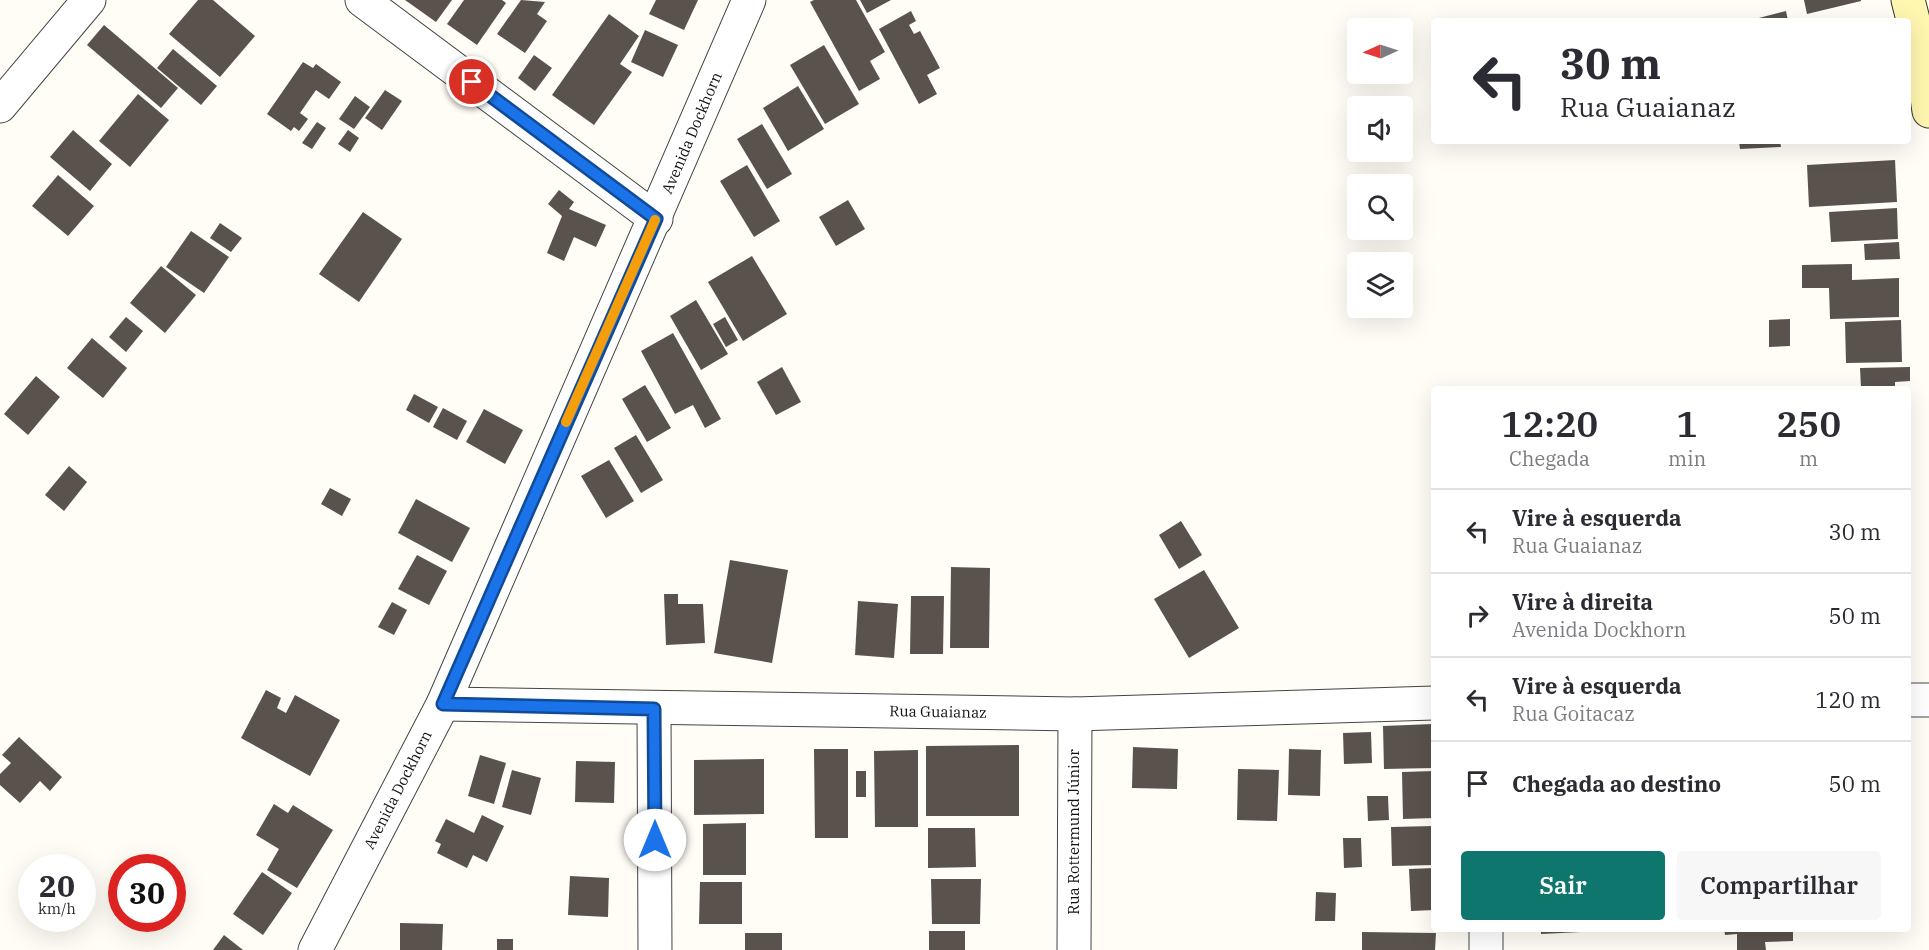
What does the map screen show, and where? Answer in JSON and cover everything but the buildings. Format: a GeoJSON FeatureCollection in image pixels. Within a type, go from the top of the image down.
{"type":"FeatureCollection","features":[{"type":"Feature","properties":{"kind":"street"},"geometry":{"type":"LineString","coordinates":[[0,106],[89,0]]}},
{"type":"Feature","properties":{"kind":"street"},"geometry":{"type":"LineString","coordinates":[[362,0],[656,219]]}},
{"type":"Feature","properties":{"kind":"street","name":"Avenida Dockhorn"},"geometry":{"type":"LineString","coordinates":[[315,950],[443,704],[656,219],[749,0]]}},
{"type":"Feature","properties":{"kind":"street"},"geometry":{"type":"LineString","coordinates":[[1908,0],[1919,43],[1929,111]]}},
{"type":"Feature","properties":{"kind":"street"},"geometry":{"type":"LineString","coordinates":[[1911,700],[1929,700]]}},
{"type":"Feature","properties":{"kind":"street","name":"Rua Guaianaz"},"geometry":{"type":"LineString","coordinates":[[443,704],[1075,714],[1431,703]]}},
{"type":"Feature","properties":{"kind":"street"},"geometry":{"type":"LineString","coordinates":[[654,709],[655,950]]}},
{"type":"Feature","properties":{"kind":"street","name":"Rua Rottermund Júnior"},"geometry":{"type":"LineString","coordinates":[[1074,950],[1075,714]]}},
{"type":"Feature","properties":{"kind":"street"},"geometry":{"type":"LineString","coordinates":[[1486,932],[1486,950]]}},
{"type":"Feature","properties":{"kind":"slow traffic"},"geometry":{"type":"LineString","coordinates":[[566,422],[655,220]]}},
{"type":"Feature","properties":{"kind":"route"},"geometry":{"type":"LineString","coordinates":[[472,82],[656,219],[443,704],[654,709],[655,840]]}}]}
